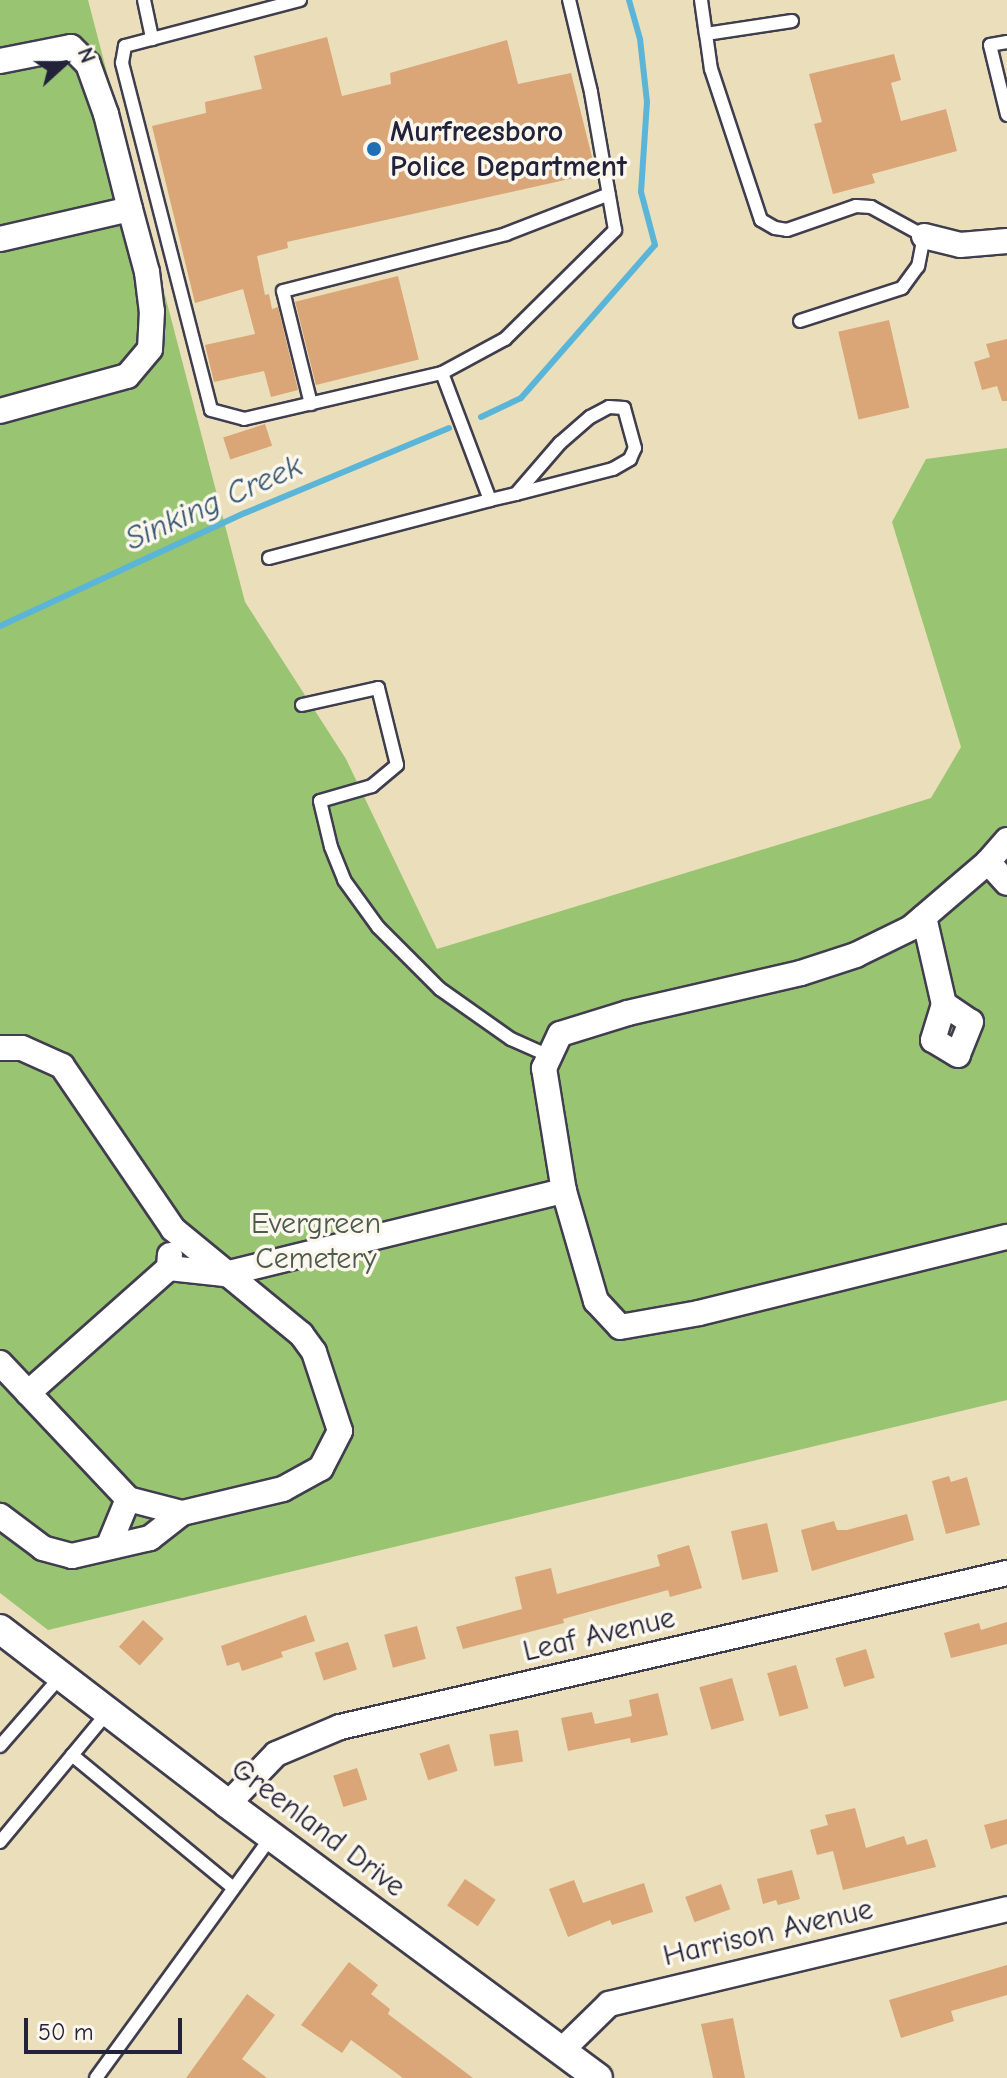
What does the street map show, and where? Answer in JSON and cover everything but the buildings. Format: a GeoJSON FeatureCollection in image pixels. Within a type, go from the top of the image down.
{"type":"FeatureCollection","features":[{"type":"Feature","properties":{"kind":"street"},"geometry":{"type":"LineString","coordinates":[[0,61],[71,47],[88,64],[106,114],[150,298],[150,349],[127,376],[0,411]]}},
{"type":"Feature","properties":{"kind":"street"},"geometry":{"type":"LineString","coordinates":[[0,239],[130,209]]}},
{"type":"Feature","properties":{"kind":"street"},"geometry":{"type":"LineString","coordinates":[[924,236],[960,245],[1007,241]]}},
{"type":"Feature","properties":{"kind":"street"},"geometry":{"type":"LineString","coordinates":[[1007,840],[988,862],[911,928],[856,955],[801,973],[628,1013],[560,1034],[547,1055],[544,1068],[564,1191],[596,1301],[620,1327],[699,1313],[1007,1237]]}},
{"type":"Feature","properties":{"kind":"street"},"geometry":{"type":"LineString","coordinates":[[988,862],[1007,883]]}},
{"type":"Feature","properties":{"kind":"street"},"geometry":{"type":"LineString","coordinates":[[924,917],[944,1004]]}},
{"type":"Feature","properties":{"kind":"street"},"geometry":{"type":"LineString","coordinates":[[0,1048],[22,1048],[62,1066],[173,1229],[301,1334],[314,1352],[340,1431],[321,1468],[283,1489],[182,1513],[150,1538],[72,1556],[43,1548],[0,1516]]}},
{"type":"Feature","properties":{"kind":"street"},"geometry":{"type":"LineString","coordinates":[[169,1268],[225,1274],[564,1191]]}},
{"type":"Feature","properties":{"kind":"street"},"geometry":{"type":"LineString","coordinates":[[28,1393],[169,1268],[173,1229]]}},
{"type":"Feature","properties":{"kind":"street"},"geometry":{"type":"LineString","coordinates":[[0,1363],[128,1499],[182,1513]]}},
{"type":"Feature","properties":{"kind":"street"},"geometry":{"type":"LineString","coordinates":[[109,1545],[128,1499]]}},
{"type":"Feature","properties":{"kind":"street","name":"Leaf Avenue"},"geometry":{"type":"LineString","coordinates":[[228,1804],[276,1754],[340,1727],[1007,1573]]}},
{"type":"Feature","properties":{"kind":"street","name":"Greenland Drive"},"geometry":{"type":"LineString","coordinates":[[0,1629],[228,1804],[598,2078]]}},
{"type":"Feature","properties":{"kind":"street","name":"Harrison Avenue"},"geometry":{"type":"LineString","coordinates":[[561,2051],[609,2004],[1007,1909]]}},
{"type":"Feature","properties":{"kind":"lane"},"geometry":{"type":"LineString","coordinates":[[144,0],[152,39]]}},
{"type":"Feature","properties":{"kind":"lane"},"geometry":{"type":"LineString","coordinates":[[300,0],[125,46],[122,63],[211,410],[244,419],[442,373],[505,339],[615,230],[591,92],[569,0]]}},
{"type":"Feature","properties":{"kind":"lane"},"geometry":{"type":"LineString","coordinates":[[701,0],[711,69],[761,220],[775,228],[787,230],[856,206],[871,207],[924,236],[918,266],[902,288],[800,321]]}},
{"type":"Feature","properties":{"kind":"lane"},"geometry":{"type":"LineString","coordinates":[[706,34],[792,21]]}},
{"type":"Feature","properties":{"kind":"lane"},"geometry":{"type":"LineString","coordinates":[[1007,42],[990,45],[1007,115]]}},
{"type":"Feature","properties":{"kind":"lane"},"geometry":{"type":"LineString","coordinates":[[311,404],[283,291],[506,234],[609,194]]}},
{"type":"Feature","properties":{"kind":"lane"},"geometry":{"type":"LineString","coordinates":[[442,373],[490,500]]}},
{"type":"Feature","properties":{"kind":"lane"},"geometry":{"type":"LineString","coordinates":[[269,558],[613,469],[630,459],[635,448],[624,408],[609,407],[590,417],[560,443],[516,494]]}},
{"type":"Feature","properties":{"kind":"lane"},"geometry":{"type":"LineString","coordinates":[[302,705],[378,688],[397,765],[372,786],[320,801],[331,847],[344,880],[378,927],[440,989],[511,1039],[547,1055]]}},
{"type":"Feature","properties":{"kind":"lane"},"geometry":{"type":"LineString","coordinates":[[0,1746],[61,1676]]}},
{"type":"Feature","properties":{"kind":"lane"},"geometry":{"type":"LineString","coordinates":[[0,1842],[108,1712]]}},
{"type":"Feature","properties":{"kind":"lane"},"geometry":{"type":"LineString","coordinates":[[72,1755],[232,1887]]}},
{"type":"Feature","properties":{"kind":"lane"},"geometry":{"type":"LineString","coordinates":[[96,2078],[272,1836]]}},
{"type":"Feature","properties":{"kind":"green space","name":"Evergreen Cemetery"},"geometry":{"type":"Polygon","coordinates":[[[0,0],[88,0],[245,602],[346,759],[437,949],[931,798],[961,747],[892,522],[926,459],[1007,448],[1007,1400],[48,1630],[0,1593],[0,0]]]}},
{"type":"Feature","properties":{"kind":"waterway","name":"Sinking Creek"},"geometry":{"type":"LineString","coordinates":[[481,417],[521,398],[655,245],[641,192],[647,102],[640,39],[629,0]]}},
{"type":"Feature","properties":{"kind":"waterway","name":"Sinking Creek"},"geometry":{"type":"LineString","coordinates":[[0,626],[245,513],[449,428]]}},
{"type":"Feature","properties":{"kind":"place","name":"Murfreesboro Police Department"},"geometry":{"type":"Point","coordinates":[374,149]}}]}
